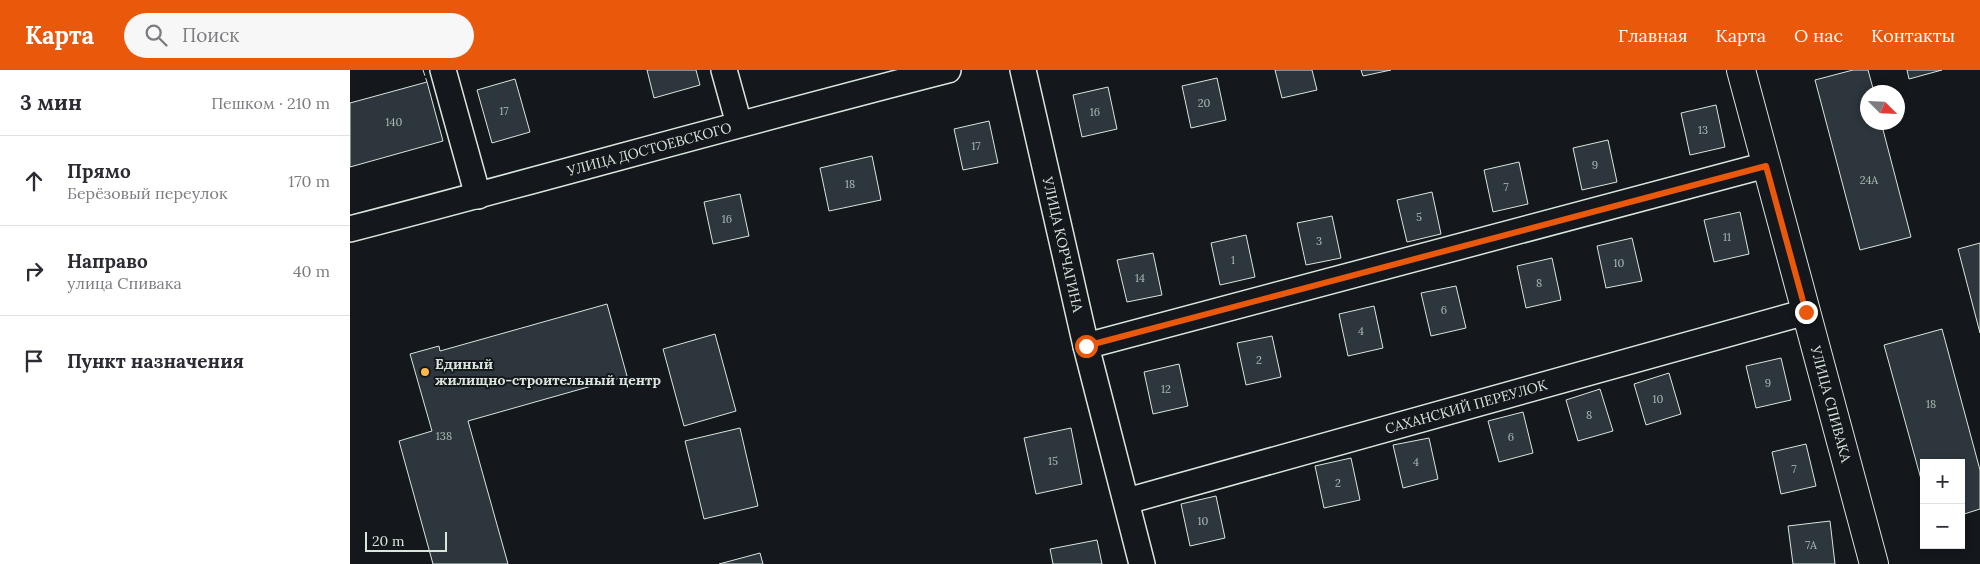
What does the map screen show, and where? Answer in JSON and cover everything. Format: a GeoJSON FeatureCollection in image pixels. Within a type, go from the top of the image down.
{"type":"FeatureCollection","features":[{"type":"Feature","properties":{"kind":"street"},"geometry":{"type":"LineString","coordinates":[[443,70],[478,196]]}},
{"type":"Feature","properties":{"kind":"street"},"geometry":{"type":"LineString","coordinates":[[724,70],[739,124]]}},
{"type":"Feature","properties":{"kind":"street","name":"УЛИЦА ДОСТОЕВСКОГО"},"geometry":{"type":"LineString","coordinates":[[350,228],[478,196],[739,124],[948,70]]}},
{"type":"Feature","properties":{"kind":"street","name":"УЛИЦА КОРЧАГИНА"},"geometry":{"type":"LineString","coordinates":[[1023,70],[1086,346],[1142,564]]}},
{"type":"Feature","properties":{"kind":"street","name":"УЛИЦА СПИВАКА"},"geometry":{"type":"LineString","coordinates":[[1741,70],[1874,564]]}},
{"type":"Feature","properties":{"kind":"street"},"geometry":{"type":"LineString","coordinates":[[1086,346],[1766,166]]}},
{"type":"Feature","properties":{"kind":"street","name":"САХАНСКИЙ ПЕРЕУЛОК"},"geometry":{"type":"LineString","coordinates":[[1127,501],[1806,312]]}},
{"type":"Feature","properties":{"kind":"building"},"geometry":{"type":"Polygon","coordinates":[[[647,70],[696,70],[700,85],[654,98],[647,70]]]}},
{"type":"Feature","properties":{"kind":"building"},"geometry":{"type":"Polygon","coordinates":[[[1275,70],[1312,70],[1317,90],[1282,98],[1275,70]]]}},
{"type":"Feature","properties":{"kind":"building"},"geometry":{"type":"Polygon","coordinates":[[[1361,70],[1391,70],[1363,76],[1361,70]]]}},
{"type":"Feature","properties":{"kind":"building"},"geometry":{"type":"Polygon","coordinates":[[[1853,70],[1868,70],[1872,85],[1860,85],[1860,130],[1883,130],[1911,237],[1860,250],[1815,80],[1853,70]]]}},
{"type":"Feature","properties":{"kind":"building"},"geometry":{"type":"Polygon","coordinates":[[[1907,70],[1942,70],[1909,79],[1907,70]]]}},
{"type":"Feature","properties":{"kind":"building"},"geometry":{"type":"Polygon","coordinates":[[[1217,78],[1226,120],[1191,128],[1182,86],[1217,78]]]}},
{"type":"Feature","properties":{"kind":"building"},"geometry":{"type":"Polygon","coordinates":[[[515,79],[530,132],[492,143],[477,90],[515,79]]]}},
{"type":"Feature","properties":{"kind":"building"},"geometry":{"type":"Polygon","coordinates":[[[427,82],[443,141],[350,167],[350,103],[427,82]]]}},
{"type":"Feature","properties":{"kind":"building"},"geometry":{"type":"Polygon","coordinates":[[[1108,87],[1117,129],[1082,137],[1073,95],[1108,87]]]}},
{"type":"Feature","properties":{"kind":"building"},"geometry":{"type":"Polygon","coordinates":[[[1716,105],[1725,147],[1690,155],[1681,113],[1716,105]]]}},
{"type":"Feature","properties":{"kind":"building"},"geometry":{"type":"Polygon","coordinates":[[[989,121],[998,163],[963,170],[954,129],[989,121]]]}},
{"type":"Feature","properties":{"kind":"building"},"geometry":{"type":"Polygon","coordinates":[[[1608,140],[1617,182],[1582,190],[1573,148],[1608,140]]]}},
{"type":"Feature","properties":{"kind":"building"},"geometry":{"type":"Polygon","coordinates":[[[872,156],[881,200],[829,211],[820,168],[872,156]]]}},
{"type":"Feature","properties":{"kind":"building"},"geometry":{"type":"Polygon","coordinates":[[[1519,162],[1528,204],[1493,212],[1484,170],[1519,162]]]}},
{"type":"Feature","properties":{"kind":"building"},"geometry":{"type":"Polygon","coordinates":[[[1432,192],[1441,234],[1407,242],[1397,200],[1432,192]]]}},
{"type":"Feature","properties":{"kind":"building"},"geometry":{"type":"Polygon","coordinates":[[[740,194],[749,236],[713,244],[704,202],[740,194]]]}},
{"type":"Feature","properties":{"kind":"building"},"geometry":{"type":"Polygon","coordinates":[[[1740,212],[1749,254],[1714,262],[1704,220],[1740,212]]]}},
{"type":"Feature","properties":{"kind":"building"},"geometry":{"type":"Polygon","coordinates":[[[1332,216],[1341,258],[1306,265],[1297,223],[1332,216]]]}},
{"type":"Feature","properties":{"kind":"building"},"geometry":{"type":"Polygon","coordinates":[[[1246,235],[1255,277],[1220,285],[1211,243],[1246,235]]]}},
{"type":"Feature","properties":{"kind":"building"},"geometry":{"type":"Polygon","coordinates":[[[1632,238],[1642,281],[1606,288],[1597,246],[1632,238]]]}},
{"type":"Feature","properties":{"kind":"building"},"geometry":{"type":"Polygon","coordinates":[[[1980,243],[1980,333],[1958,249],[1980,243]]]}},
{"type":"Feature","properties":{"kind":"building"},"geometry":{"type":"Polygon","coordinates":[[[1153,253],[1162,295],[1127,302],[1117,260],[1153,253]]]}},
{"type":"Feature","properties":{"kind":"building"},"geometry":{"type":"Polygon","coordinates":[[[1552,258],[1561,300],[1526,308],[1517,266],[1552,258]]]}},
{"type":"Feature","properties":{"kind":"building"},"geometry":{"type":"Polygon","coordinates":[[[1456,286],[1466,328],[1431,336],[1421,293],[1456,286]]]}},
{"type":"Feature","properties":{"kind":"building"},"geometry":{"type":"Polygon","coordinates":[[[607,304],[627,376],[468,421],[508,564],[433,564],[399,441],[432,431],[410,354],[439,346],[440,351],[607,304]]]}},
{"type":"Feature","properties":{"kind":"building"},"geometry":{"type":"Polygon","coordinates":[[[1374,306],[1383,348],[1348,356],[1339,314],[1374,306]]]}},
{"type":"Feature","properties":{"kind":"building"},"geometry":{"type":"Polygon","coordinates":[[[1942,329],[1980,470],[1980,509],[1965,514],[1965,459],[1920,459],[1920,476],[1884,345],[1942,329]]]}},
{"type":"Feature","properties":{"kind":"building"},"geometry":{"type":"Polygon","coordinates":[[[715,334],[736,411],[684,426],[663,349],[715,334]]]}},
{"type":"Feature","properties":{"kind":"building"},"geometry":{"type":"Polygon","coordinates":[[[1272,336],[1281,377],[1246,385],[1237,343],[1272,336]]]}},
{"type":"Feature","properties":{"kind":"building"},"geometry":{"type":"Polygon","coordinates":[[[1781,358],[1791,400],[1756,408],[1746,366],[1781,358]]]}},
{"type":"Feature","properties":{"kind":"building"},"geometry":{"type":"Polygon","coordinates":[[[1179,364],[1188,406],[1153,414],[1144,372],[1179,364]]]}},
{"type":"Feature","properties":{"kind":"building"},"geometry":{"type":"Polygon","coordinates":[[[1669,373],[1681,414],[1646,425],[1634,384],[1669,373]]]}},
{"type":"Feature","properties":{"kind":"building"},"geometry":{"type":"Polygon","coordinates":[[[1600,389],[1613,431],[1578,441],[1566,400],[1600,389]]]}},
{"type":"Feature","properties":{"kind":"building"},"geometry":{"type":"Polygon","coordinates":[[[1523,412],[1533,453],[1499,462],[1488,421],[1523,412]]]}},
{"type":"Feature","properties":{"kind":"building"},"geometry":{"type":"Polygon","coordinates":[[[740,428],[758,506],[704,519],[685,441],[740,428]]]}},
{"type":"Feature","properties":{"kind":"building"},"geometry":{"type":"Polygon","coordinates":[[[1071,428],[1082,484],[1036,494],[1024,438],[1071,428]]]}},
{"type":"Feature","properties":{"kind":"building"},"geometry":{"type":"Polygon","coordinates":[[[1429,438],[1438,479],[1403,488],[1393,445],[1429,438]]]}},
{"type":"Feature","properties":{"kind":"building"},"geometry":{"type":"Polygon","coordinates":[[[1806,444],[1816,486],[1781,494],[1772,452],[1806,444]]]}},
{"type":"Feature","properties":{"kind":"building"},"geometry":{"type":"Polygon","coordinates":[[[1351,458],[1360,500],[1324,508],[1315,466],[1351,458]]]}},
{"type":"Feature","properties":{"kind":"building"},"geometry":{"type":"Polygon","coordinates":[[[1216,496],[1225,538],[1190,546],[1181,504],[1216,496]]]}},
{"type":"Feature","properties":{"kind":"building"},"geometry":{"type":"Polygon","coordinates":[[[1830,521],[1835,564],[1793,564],[1788,526],[1830,521]]]}},
{"type":"Feature","properties":{"kind":"building"},"geometry":{"type":"Polygon","coordinates":[[[1097,540],[1102,564],[1053,564],[1050,549],[1097,540]]]}},
{"type":"Feature","properties":{"kind":"building"},"geometry":{"type":"Polygon","coordinates":[[[760,553],[763,564],[719,564],[760,553]]]}},
{"type":"Feature","properties":{"kind":"fence"},"geometry":{"type":"LineString","coordinates":[[423,70],[427,82]]}},
{"type":"Feature","properties":{"kind":"place","name":"Единый жилищно-строительный центр"},"geometry":{"type":"Point","coordinates":[425,372]}},
{"type":"Feature","properties":{"kind":"route"},"geometry":{"type":"LineString","coordinates":[[1086,346],[1766,166],[1806,312]]}}]}
